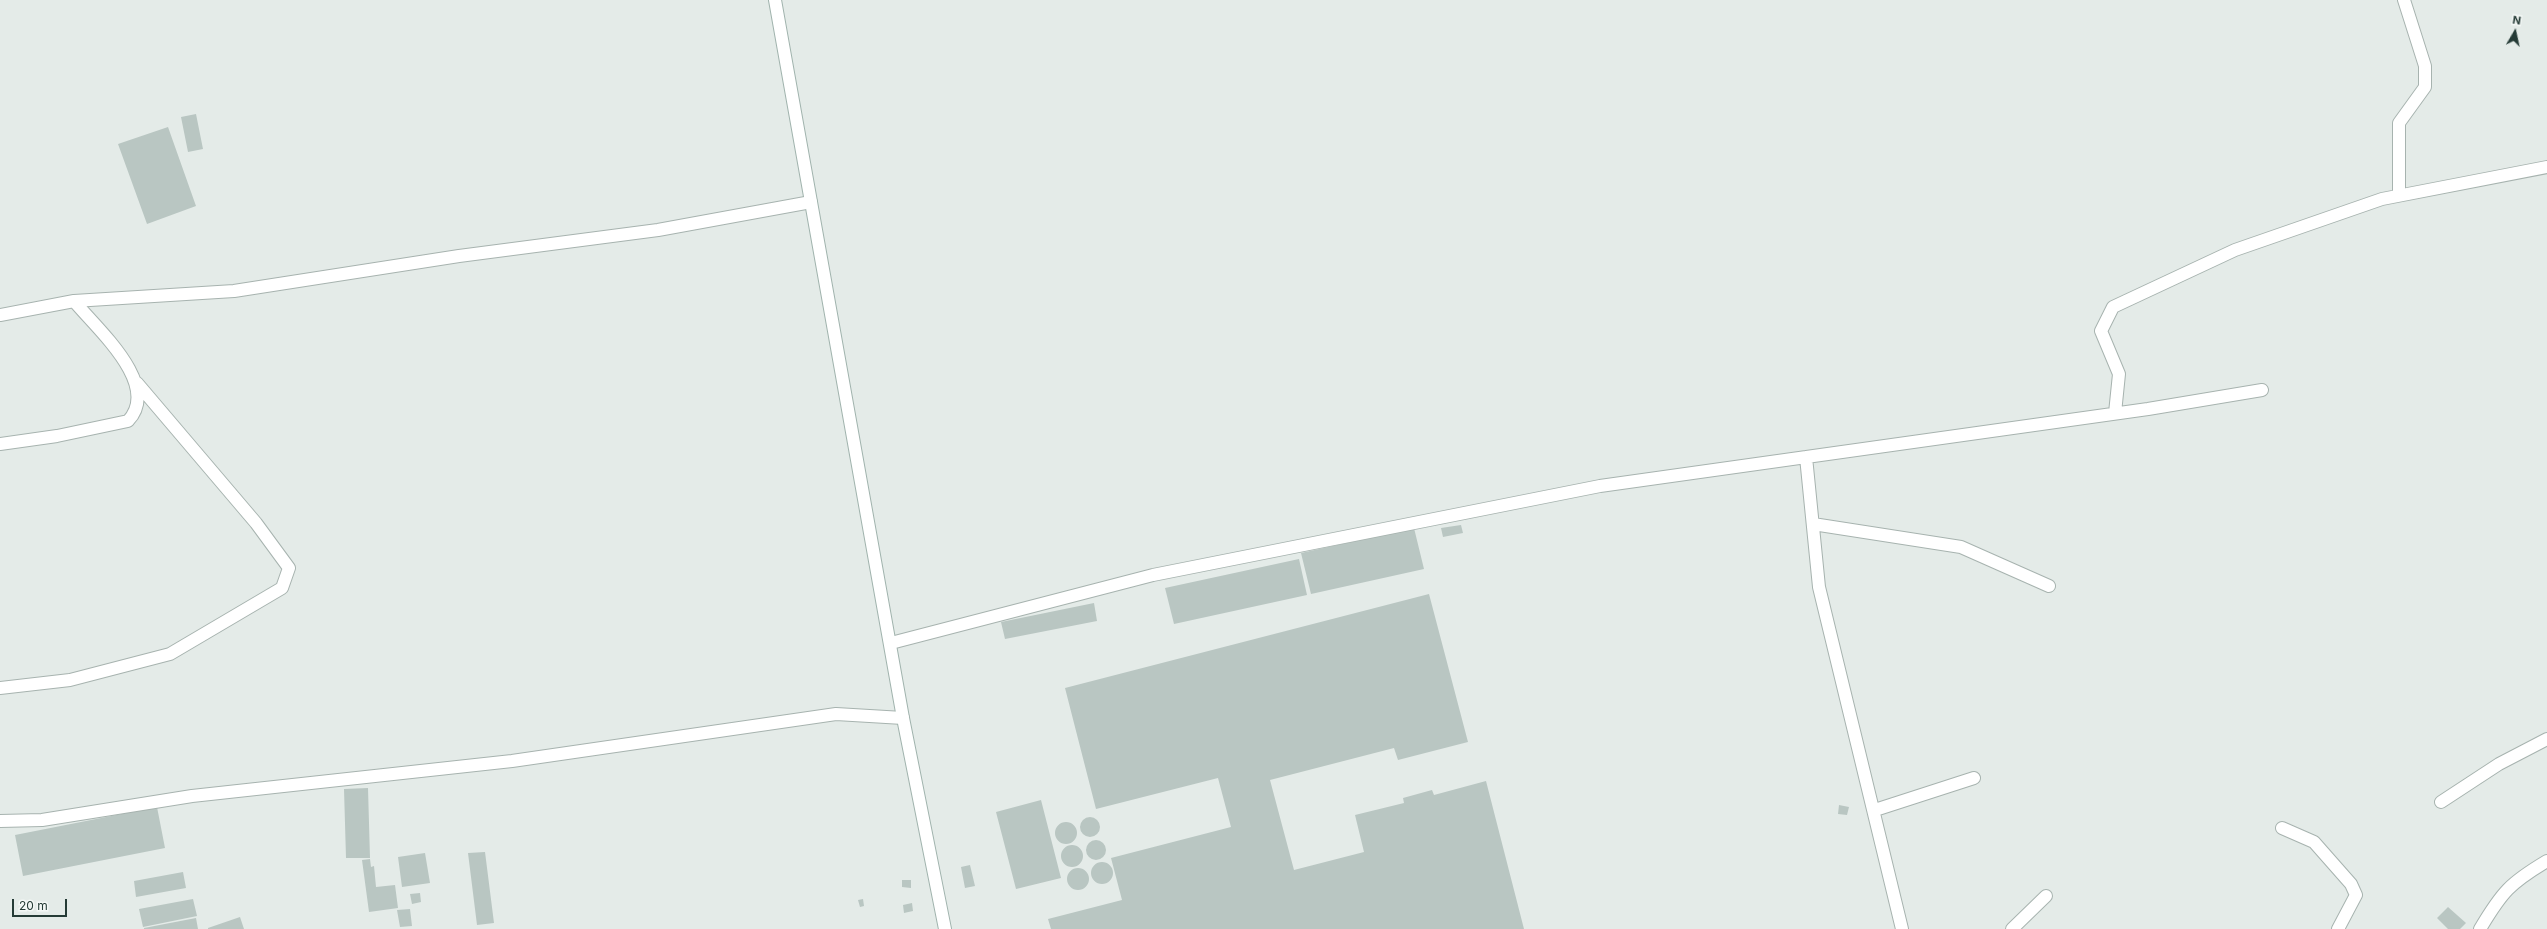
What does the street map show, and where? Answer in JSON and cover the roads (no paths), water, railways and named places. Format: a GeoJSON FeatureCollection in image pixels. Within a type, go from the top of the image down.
{"type":"FeatureCollection","features":[{"type":"Feature","properties":{"kind":"street"},"geometry":{"type":"LineString","coordinates":[[774,0],[812,202],[891,643],[903,718],[945,929]]}},
{"type":"Feature","properties":{"kind":"street"},"geometry":{"type":"LineString","coordinates":[[2399,195],[2399,123],[2425,87],[2425,66],[2404,0]]}},
{"type":"Feature","properties":{"kind":"street"},"geometry":{"type":"LineString","coordinates":[[2115,413],[2119,374],[2101,331],[2113,307],[2235,250],[2382,198],[2547,167]]}},
{"type":"Feature","properties":{"kind":"street"},"geometry":{"type":"LineString","coordinates":[[0,315],[74,301],[234,291],[451,258],[658,230],[812,202]]}},
{"type":"Feature","properties":{"kind":"street"},"geometry":{"type":"LineString","coordinates":[[0,688],[70,680],[170,654],[282,588],[289,568],[256,523],[137,383],[127,364],[74,301]]}},
{"type":"Feature","properties":{"kind":"street"},"geometry":{"type":"LineString","coordinates":[[0,444],[57,436],[128,421],[135,413],[139,401],[137,383]]}},
{"type":"Feature","properties":{"kind":"street"},"geometry":{"type":"LineString","coordinates":[[891,643],[1153,575],[1600,486],[2115,413],[2262,390]]}},
{"type":"Feature","properties":{"kind":"street"},"geometry":{"type":"LineString","coordinates":[[1806,457],[1819,587],[1875,810],[1902,929]]}},
{"type":"Feature","properties":{"kind":"street"},"geometry":{"type":"LineString","coordinates":[[1813,524],[1961,547],[2048,586]]}},
{"type":"Feature","properties":{"kind":"street"},"geometry":{"type":"LineString","coordinates":[[0,821],[42,820],[192,796],[512,761],[836,714],[903,718]]}},
{"type":"Feature","properties":{"kind":"street"},"geometry":{"type":"LineString","coordinates":[[2441,802],[2499,764],[2547,739]]}},
{"type":"Feature","properties":{"kind":"street"},"geometry":{"type":"LineString","coordinates":[[1875,810],[1974,778]]}},
{"type":"Feature","properties":{"kind":"street"},"geometry":{"type":"LineString","coordinates":[[2282,828],[2314,842],[2351,884],[2356,895],[2338,929]]}},
{"type":"Feature","properties":{"kind":"street"},"geometry":{"type":"LineString","coordinates":[[2480,929],[2498,897],[2520,877],[2547,861]]}},
{"type":"Feature","properties":{"kind":"street"},"geometry":{"type":"LineString","coordinates":[[2012,929],[2046,896]]}}]}
